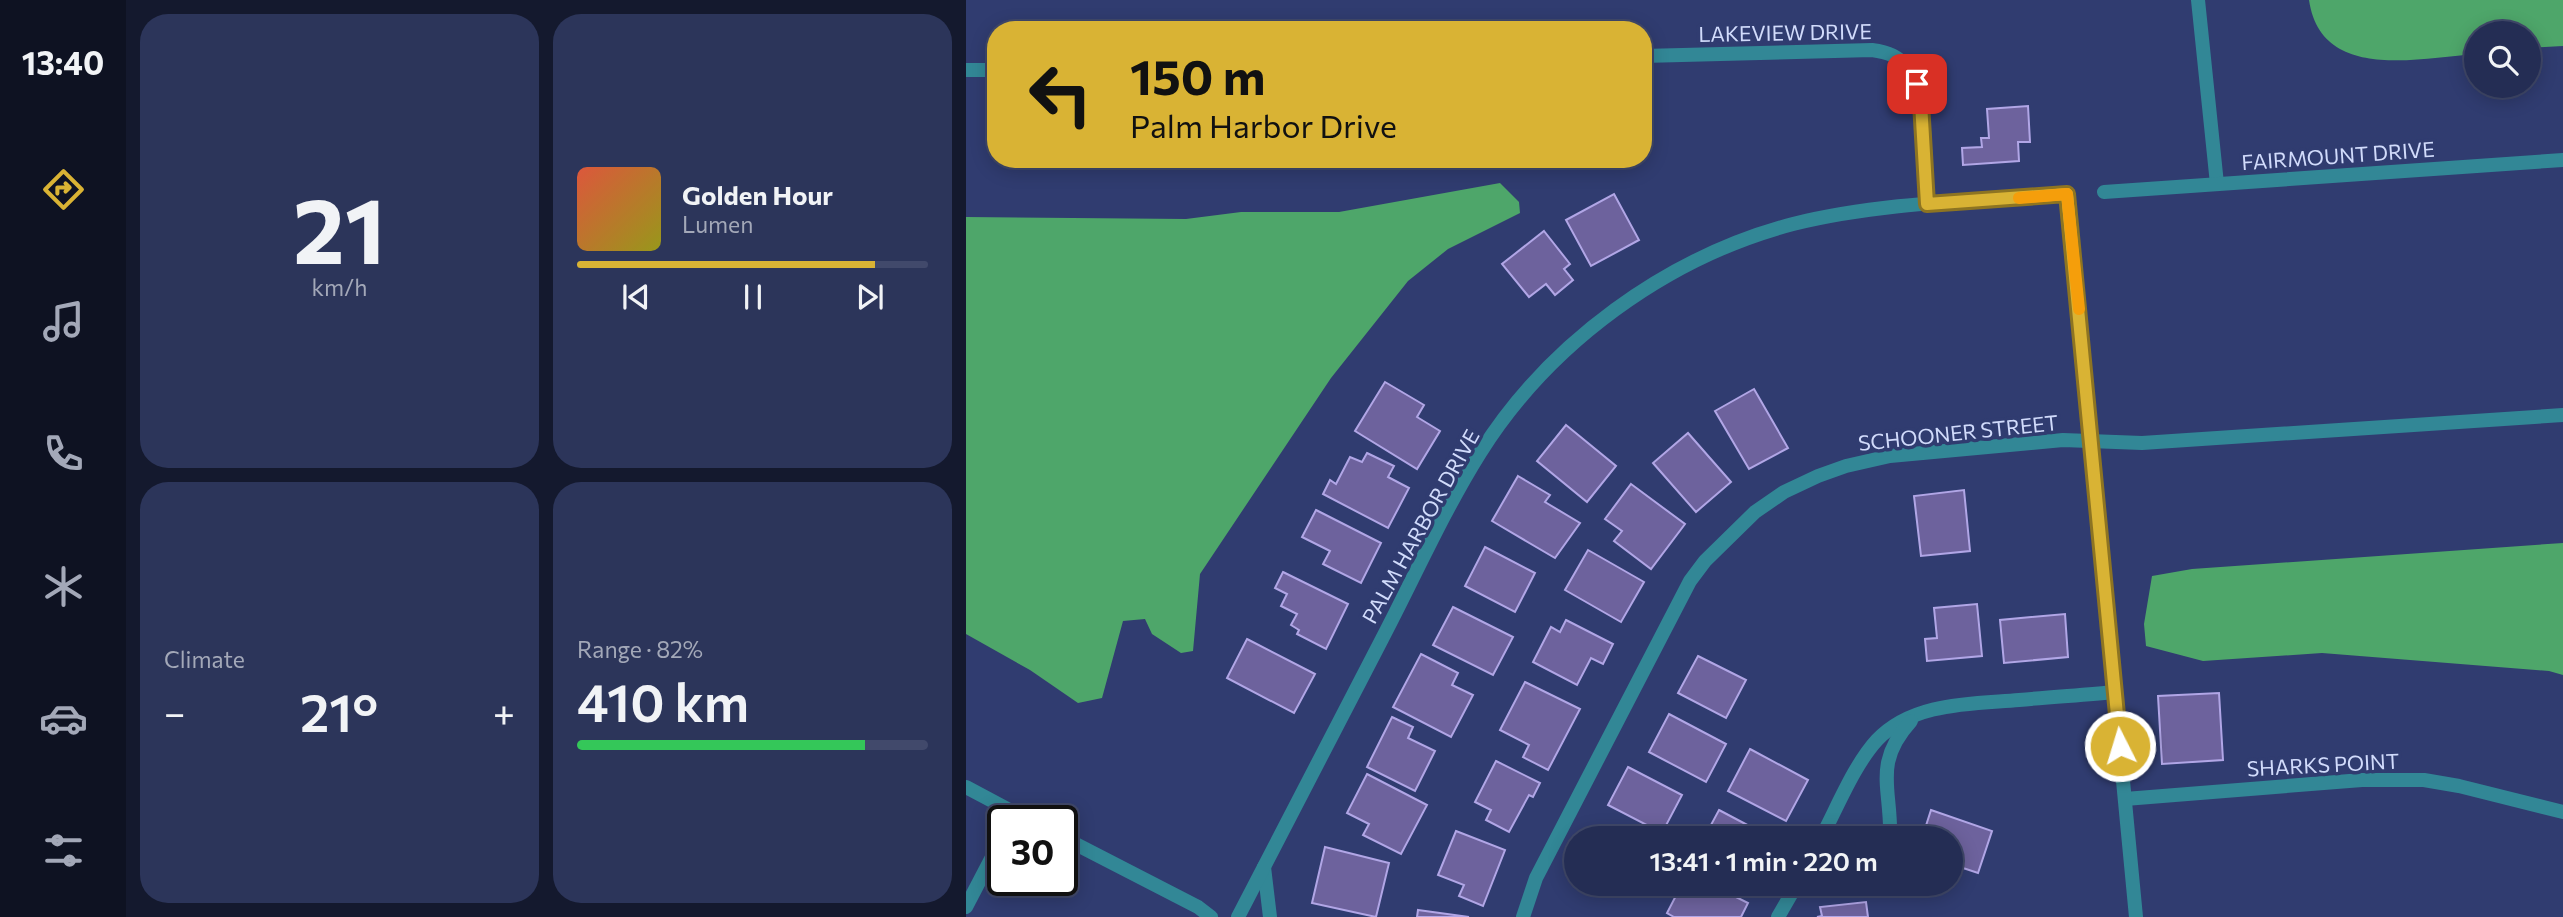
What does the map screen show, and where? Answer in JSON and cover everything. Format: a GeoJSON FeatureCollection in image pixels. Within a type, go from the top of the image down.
{"type":"FeatureCollection","features":[{"type":"Feature","properties":{"kind":"street","name":"FAIRMOUNT DRIVE"},"geometry":{"type":"LineString","coordinates":[[2198,0],[2217,184],[2563,160]]}},
{"type":"Feature","properties":{"kind":"street","name":"LAKEVIEW DRIVE"},"geometry":{"type":"LineString","coordinates":[[1652,56],[1872,50],[1892,54],[1910,70],[1917,84],[1921,103],[1927,204]]}},
{"type":"Feature","properties":{"kind":"street"},"geometry":{"type":"LineString","coordinates":[[966,70],[987,70]]}},
{"type":"Feature","properties":{"kind":"street"},"geometry":{"type":"LineString","coordinates":[[2104,192],[2217,184]]}},
{"type":"Feature","properties":{"kind":"street","name":"PALM HARBOR DRIVE"},"geometry":{"type":"LineString","coordinates":[[1238,917],[1463,482],[1495,432],[1541,375],[1578,338],[1626,302],[1672,274],[1715,252],[1791,225],[1872,209],[2067,194],[2092,442]]}},
{"type":"Feature","properties":{"kind":"street","name":"SCHOONER STREET"},"geometry":{"type":"LineString","coordinates":[[1523,917],[1536,878],[1685,590],[1705,561],[1755,512],[1784,492],[1818,476],[1868,460],[2031,443],[2063,440],[2142,443],[2563,415]]}},
{"type":"Feature","properties":{"kind":"street"},"geometry":{"type":"LineString","coordinates":[[2092,442],[2136,917]]}},
{"type":"Feature","properties":{"kind":"street"},"geometry":{"type":"LineString","coordinates":[[1827,826],[1865,755],[1876,741],[1887,731],[1920,713],[1956,705],[2116,692]]}},
{"type":"Feature","properties":{"kind":"street"},"geometry":{"type":"LineString","coordinates":[[1889,826],[1886,776],[1888,757],[1896,739],[1920,713]]}},
{"type":"Feature","properties":{"kind":"street","name":"SHARKS POINT"},"geometry":{"type":"LineString","coordinates":[[2125,799],[2398,779],[2459,786],[2563,811]]}},
{"type":"Feature","properties":{"kind":"street"},"geometry":{"type":"LineString","coordinates":[[966,788],[993,805]]}},
{"type":"Feature","properties":{"kind":"street"},"geometry":{"type":"LineString","coordinates":[[1078,845],[1198,907],[1211,917]]}},
{"type":"Feature","properties":{"kind":"street"},"geometry":{"type":"LineString","coordinates":[[1264,866],[1270,917]]}},
{"type":"Feature","properties":{"kind":"street"},"geometry":{"type":"LineString","coordinates":[[966,907],[987,867]]}},
{"type":"Feature","properties":{"kind":"street"},"geometry":{"type":"LineString","coordinates":[[1779,917],[1790,896]]}},
{"type":"Feature","properties":{"kind":"shaded area"},"geometry":{"type":"Polygon","coordinates":[[[2309,0],[2563,0],[2563,46],[2541,47],[2541,21],[2464,21],[2464,55],[2427,59],[2375,59],[2352,54],[2332,44],[2317,26],[2309,0]]]}},
{"type":"Feature","properties":{"kind":"shaded area"},"geometry":{"type":"Polygon","coordinates":[[[1500,183],[1519,202],[1520,213],[1448,249],[1408,281],[1331,378],[1200,574],[1193,651],[1181,653],[1152,634],[1145,619],[1123,621],[1102,698],[1078,703],[1030,670],[966,634],[966,217],[1186,219],[1241,212],[1339,212],[1500,183]]]}},
{"type":"Feature","properties":{"kind":"shaded area"},"geometry":{"type":"Polygon","coordinates":[[[2563,543],[2563,675],[2549,671],[2322,653],[2203,661],[2146,646],[2144,624],[2152,576],[2192,569],[2563,543]]]}},
{"type":"Feature","properties":{"kind":"building"},"geometry":{"type":"Polygon","coordinates":[[[2028,106],[2030,142],[2018,142],[2019,161],[1963,165],[1962,148],[1982,147],[1981,138],[1989,138],[1987,109],[2028,106]]]}},
{"type":"Feature","properties":{"kind":"building"},"geometry":{"type":"Polygon","coordinates":[[[1614,194],[1639,240],[1591,266],[1566,220],[1614,194]]]}},
{"type":"Feature","properties":{"kind":"building"},"geometry":{"type":"Polygon","coordinates":[[[1544,231],[1570,264],[1564,269],[1573,280],[1555,295],[1546,284],[1529,297],[1502,264],[1544,231]]]}},
{"type":"Feature","properties":{"kind":"building"},"geometry":{"type":"Polygon","coordinates":[[[1385,382],[1424,405],[1417,417],[1440,431],[1417,469],[1355,431],[1385,382]]]}},
{"type":"Feature","properties":{"kind":"building"},"geometry":{"type":"Polygon","coordinates":[[[1754,389],[1788,448],[1749,469],[1715,411],[1754,389]]]}},
{"type":"Feature","properties":{"kind":"building"},"geometry":{"type":"Polygon","coordinates":[[[1566,425],[1616,466],[1587,502],[1537,461],[1566,425]]]}},
{"type":"Feature","properties":{"kind":"building"},"geometry":{"type":"Polygon","coordinates":[[[1688,433],[1731,482],[1696,512],[1653,463],[1688,433]]]}},
{"type":"Feature","properties":{"kind":"building"},"geometry":{"type":"Polygon","coordinates":[[[1367,453],[1394,466],[1388,477],[1409,488],[1388,528],[1323,494],[1330,480],[1336,484],[1350,457],[1362,462],[1367,453]]]}},
{"type":"Feature","properties":{"kind":"building"},"geometry":{"type":"Polygon","coordinates":[[[1518,476],[1550,495],[1545,502],[1580,523],[1555,558],[1492,521],[1518,476]]]}},
{"type":"Feature","properties":{"kind":"building"},"geometry":{"type":"Polygon","coordinates":[[[1631,484],[1685,524],[1651,569],[1614,541],[1622,531],[1605,519],[1631,484]]]}},
{"type":"Feature","properties":{"kind":"building"},"geometry":{"type":"Polygon","coordinates":[[[1964,490],[1970,551],[1921,556],[1914,496],[1964,490]]]}},
{"type":"Feature","properties":{"kind":"building"},"geometry":{"type":"Polygon","coordinates":[[[1316,510],[1381,543],[1361,583],[1323,564],[1330,551],[1302,537],[1316,510]]]}},
{"type":"Feature","properties":{"kind":"building"},"geometry":{"type":"Polygon","coordinates":[[[1485,547],[1535,573],[1515,612],[1465,586],[1485,547]]]}},
{"type":"Feature","properties":{"kind":"building"},"geometry":{"type":"Polygon","coordinates":[[[1588,550],[1644,582],[1621,622],[1565,590],[1588,550]]]}},
{"type":"Feature","properties":{"kind":"building"},"geometry":{"type":"Polygon","coordinates":[[[1283,572],[1348,604],[1326,649],[1297,634],[1299,630],[1291,625],[1297,614],[1281,606],[1287,594],[1275,588],[1283,572]]]}},
{"type":"Feature","properties":{"kind":"building"},"geometry":{"type":"Polygon","coordinates":[[[1977,604],[1982,656],[1927,661],[1925,639],[1937,638],[1934,608],[1977,604]]]}},
{"type":"Feature","properties":{"kind":"building"},"geometry":{"type":"Polygon","coordinates":[[[1453,607],[1513,637],[1493,675],[1433,645],[1453,607]]]}},
{"type":"Feature","properties":{"kind":"building"},"geometry":{"type":"Polygon","coordinates":[[[2065,614],[2068,657],[2004,663],[2000,620],[2065,614]]]}},
{"type":"Feature","properties":{"kind":"building"},"geometry":{"type":"Polygon","coordinates":[[[1566,620],[1613,644],[1603,664],[1591,658],[1577,685],[1533,662],[1551,627],[1560,632],[1566,620]]]}},
{"type":"Feature","properties":{"kind":"building"},"geometry":{"type":"Polygon","coordinates":[[[1247,639],[1315,674],[1294,713],[1227,678],[1247,639]]]}},
{"type":"Feature","properties":{"kind":"building"},"geometry":{"type":"Polygon","coordinates":[[[1421,654],[1458,673],[1452,685],[1473,695],[1451,737],[1393,707],[1421,654]]]}},
{"type":"Feature","properties":{"kind":"building"},"geometry":{"type":"Polygon","coordinates":[[[1698,656],[1746,680],[1726,718],[1678,693],[1698,656]]]}},
{"type":"Feature","properties":{"kind":"building"},"geometry":{"type":"Polygon","coordinates":[[[1525,682],[1580,709],[1548,770],[1523,757],[1529,745],[1500,730],[1525,682]]]}},
{"type":"Feature","properties":{"kind":"building"},"geometry":{"type":"Polygon","coordinates":[[[2219,693],[2223,760],[2162,764],[2158,696],[2219,693]]]}},
{"type":"Feature","properties":{"kind":"building"},"geometry":{"type":"Polygon","coordinates":[[[1669,714],[1726,744],[1706,782],[1649,752],[1669,714]]]}},
{"type":"Feature","properties":{"kind":"building"},"geometry":{"type":"Polygon","coordinates":[[[1392,717],[1413,727],[1408,738],[1435,751],[1415,791],[1367,767],[1392,717]]]}},
{"type":"Feature","properties":{"kind":"building"},"geometry":{"type":"Polygon","coordinates":[[[1750,749],[1808,780],[1786,821],[1728,791],[1750,749]]]}},
{"type":"Feature","properties":{"kind":"building"},"geometry":{"type":"Polygon","coordinates":[[[1496,761],[1540,783],[1533,797],[1529,795],[1509,832],[1486,820],[1491,810],[1475,802],[1496,761]]]}},
{"type":"Feature","properties":{"kind":"building"},"geometry":{"type":"Polygon","coordinates":[[[1628,767],[1682,795],[1666,826],[1648,826],[1608,805],[1628,767]]]}},
{"type":"Feature","properties":{"kind":"building"},"geometry":{"type":"Polygon","coordinates":[[[1367,774],[1427,805],[1401,854],[1363,835],[1369,824],[1347,813],[1367,774]]]}},
{"type":"Feature","properties":{"kind":"building"},"geometry":{"type":"Polygon","coordinates":[[[1719,810],[1749,826],[1710,826],[1719,810]]]}},
{"type":"Feature","properties":{"kind":"building"},"geometry":{"type":"Polygon","coordinates":[[[1931,810],[1992,831],[1978,873],[1963,868],[1963,826],[1926,826],[1931,810]]]}},
{"type":"Feature","properties":{"kind":"building"},"geometry":{"type":"Polygon","coordinates":[[[1456,831],[1505,850],[1483,906],[1459,896],[1464,885],[1438,875],[1456,831]]]}},
{"type":"Feature","properties":{"kind":"building"},"geometry":{"type":"Polygon","coordinates":[[[1325,847],[1389,863],[1376,917],[1312,903],[1325,847]]]}},
{"type":"Feature","properties":{"kind":"building"},"geometry":{"type":"Polygon","coordinates":[[[1676,896],[1734,896],[1748,903],[1741,917],[1674,917],[1667,913],[1676,896]]]}},
{"type":"Feature","properties":{"kind":"building"},"geometry":{"type":"Polygon","coordinates":[[[1866,902],[1868,917],[1817,917],[1822,916],[1820,907],[1866,902]]]}},
{"type":"Feature","properties":{"kind":"building"},"geometry":{"type":"Polygon","coordinates":[[[1418,910],[1469,917],[1417,917],[1418,910]]]}},
{"type":"Feature","properties":{"kind":"slow traffic"},"geometry":{"type":"LineString","coordinates":[[2019,198],[2067,194],[2079,309]]}},
{"type":"Feature","properties":{"kind":"route"},"geometry":{"type":"LineString","coordinates":[[1917,84],[1921,103],[1927,204],[2067,194],[2120,746]]}}]}
